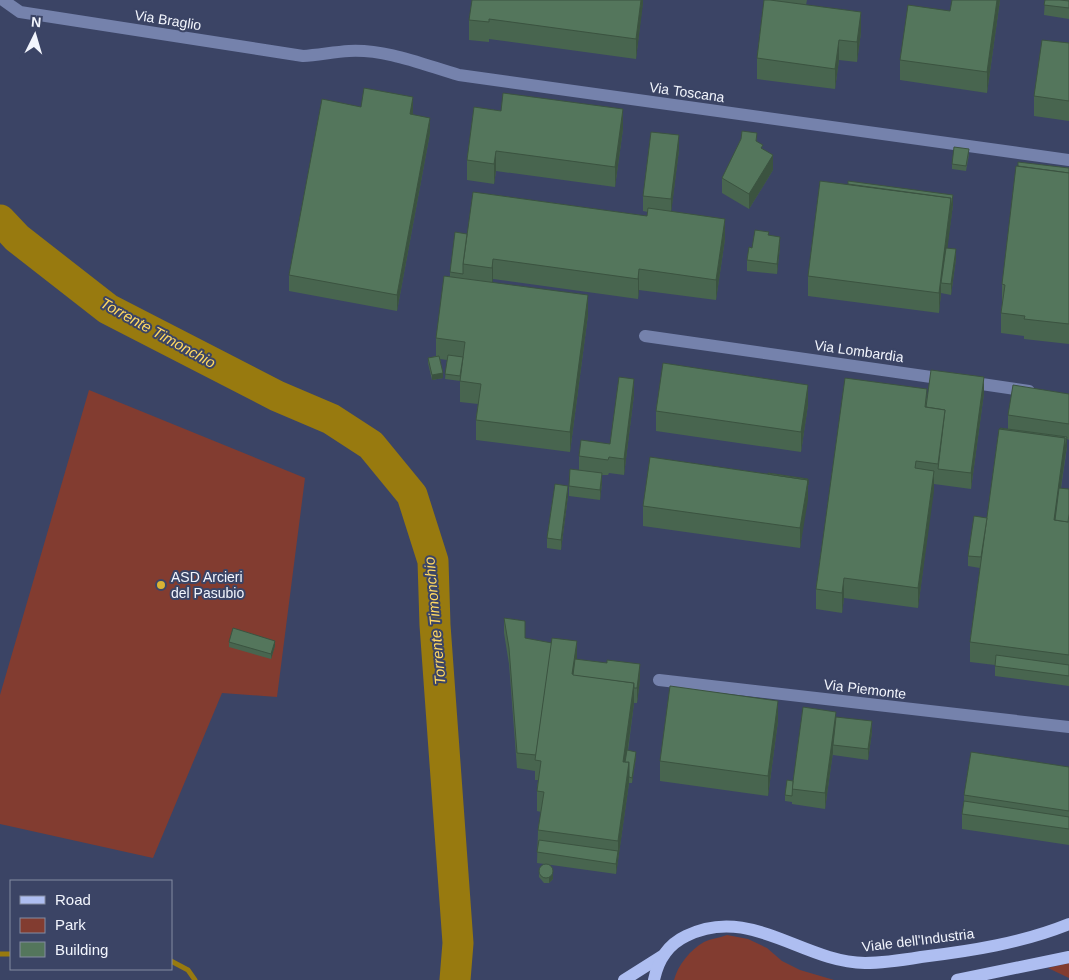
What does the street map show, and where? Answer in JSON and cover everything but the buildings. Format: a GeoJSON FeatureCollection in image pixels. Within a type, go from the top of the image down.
{"type":"FeatureCollection","features":[{"type":"Feature","properties":{"kind":"main road","name":"Viale dell'Industria"},"geometry":{"type":"LineString","coordinates":[[624,980],[662,956],[679,939],[694,932],[720,927],[752,928],[832,958],[866,963],[975,949],[1036,936],[1069,924]]}},
{"type":"Feature","properties":{"kind":"main road","name":"Viale dell'Industria"},"geometry":{"type":"LineString","coordinates":[[654,980],[662,956]]}},
{"type":"Feature","properties":{"kind":"main road"},"geometry":{"type":"LineString","coordinates":[[957,980],[1069,957]]}},
{"type":"Feature","properties":{"kind":"street","name":"Via Braglio"},"geometry":{"type":"LineString","coordinates":[[3,0],[20,12],[303,56]]}},
{"type":"Feature","properties":{"kind":"street","name":"Via Toscana"},"geometry":{"type":"LineString","coordinates":[[303,56],[350,51],[380,54],[410,59],[459,75],[1069,160]]}},
{"type":"Feature","properties":{"kind":"street","name":"Via Lombardia"},"geometry":{"type":"LineString","coordinates":[[646,336],[1040,392]]}},
{"type":"Feature","properties":{"kind":"street","name":"Via Piemonte"},"geometry":{"type":"LineString","coordinates":[[658,680],[1069,727]]}},
{"type":"Feature","properties":{"kind":"green space","name":"ASD Arcieri del Pasubio"},"geometry":{"type":"Polygon","coordinates":[[[89,390],[305,478],[277,697],[222,693],[153,858],[0,824],[0,695],[89,390]]]}},
{"type":"Feature","properties":{"kind":"green space"},"geometry":{"type":"Polygon","coordinates":[[[727,935],[748,939],[767,948],[782,961],[800,970],[834,980],[674,980],[682,963],[694,949],[706,941],[727,935]]]}},
{"type":"Feature","properties":{"kind":"green space"},"geometry":{"type":"Polygon","coordinates":[[[1069,963],[1069,978],[1048,968],[1069,963]]]}},
{"type":"Feature","properties":{"kind":"waterway","name":"Torrente Timonchio"},"geometry":{"type":"LineString","coordinates":[[0,220],[17,238],[108,309],[277,396],[331,419],[371,445],[412,495],[433,561],[435,625],[458,943],[455,980]]}},
{"type":"Feature","properties":{"kind":"waterway"},"geometry":{"type":"LineString","coordinates":[[0,954],[10,954]]}},
{"type":"Feature","properties":{"kind":"waterway"},"geometry":{"type":"LineString","coordinates":[[172,962],[188,970],[195,980]]}},
{"type":"Feature","properties":{"kind":"place","name":"ASD Arcieri del Pasubio"},"geometry":{"type":"Point","coordinates":[161,585]}}]}
